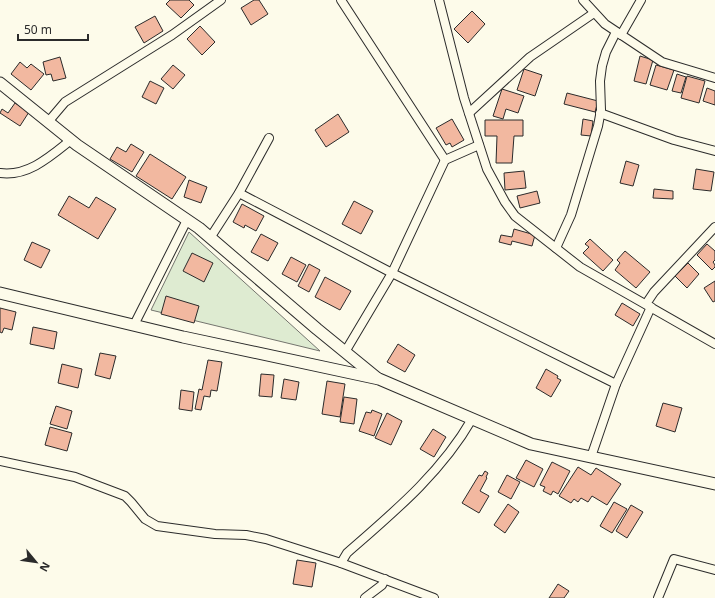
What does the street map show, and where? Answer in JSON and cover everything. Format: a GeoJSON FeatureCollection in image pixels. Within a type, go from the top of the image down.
{"type":"FeatureCollection","features":[{"type":"Feature","properties":{"kind":"street"},"geometry":{"type":"LineString","coordinates":[[48,122],[65,102],[172,35],[221,0]]}},
{"type":"Feature","properties":{"kind":"street"},"geometry":{"type":"LineString","coordinates":[[342,0],[445,160]]}},
{"type":"Feature","properties":{"kind":"street"},"geometry":{"type":"LineString","coordinates":[[439,0],[469,113],[487,169],[505,202],[516,216],[580,267],[715,344]]}},
{"type":"Feature","properties":{"kind":"street"},"geometry":{"type":"LineString","coordinates":[[583,0],[605,24],[662,62],[715,78]]}},
{"type":"Feature","properties":{"kind":"street"},"geometry":{"type":"LineString","coordinates":[[556,248],[571,215],[598,126],[602,66],[606,52],[641,0]]}},
{"type":"Feature","properties":{"kind":"street"},"geometry":{"type":"LineString","coordinates":[[469,113],[530,57],[594,13]]}},
{"type":"Feature","properties":{"kind":"street"},"geometry":{"type":"LineString","coordinates":[[0,83],[71,140],[187,220],[379,379]]}},
{"type":"Feature","properties":{"kind":"street"},"geometry":{"type":"LineString","coordinates":[[600,113],[674,140],[715,151]]}},
{"type":"Feature","properties":{"kind":"street"},"geometry":{"type":"LineString","coordinates":[[210,238],[239,193],[269,138]]}},
{"type":"Feature","properties":{"kind":"street"},"geometry":{"type":"LineString","coordinates":[[0,173],[19,173],[35,167],[71,140]]}},
{"type":"Feature","properties":{"kind":"street"},"geometry":{"type":"LineString","coordinates":[[345,352],[392,273],[445,160],[479,145]]}},
{"type":"Feature","properties":{"kind":"street"},"geometry":{"type":"LineString","coordinates":[[239,193],[392,273],[616,384]]}},
{"type":"Feature","properties":{"kind":"street"},"geometry":{"type":"LineString","coordinates":[[134,325],[187,220]]}},
{"type":"Feature","properties":{"kind":"street"},"geometry":{"type":"LineString","coordinates":[[591,457],[616,384],[654,292],[715,228]]}},
{"type":"Feature","properties":{"kind":"street"},"geometry":{"type":"LineString","coordinates":[[0,293],[134,325],[379,379],[531,444],[715,484]]}},
{"type":"Feature","properties":{"kind":"street"},"geometry":{"type":"LineString","coordinates":[[341,563],[347,553],[427,481],[452,451],[472,419]]}},
{"type":"Feature","properties":{"kind":"street"},"geometry":{"type":"LineString","coordinates":[[0,461],[76,477],[124,496],[132,502],[145,519],[157,526],[215,534],[256,537],[341,563],[434,598]]}},
{"type":"Feature","properties":{"kind":"street"},"geometry":{"type":"LineString","coordinates":[[658,598],[674,559],[715,570]]}},
{"type":"Feature","properties":{"kind":"street"},"geometry":{"type":"LineString","coordinates":[[365,598],[382,585],[385,579]]}},
{"type":"Feature","properties":{"kind":"green space"},"geometry":{"type":"Polygon","coordinates":[[[189,232],[320,351],[151,310],[189,232]]]}},
{"type":"Feature","properties":{"kind":"building"},"geometry":{"type":"Polygon","coordinates":[[[170,0],[189,0],[194,5],[181,18],[166,4],[170,0]]]}},
{"type":"Feature","properties":{"kind":"building"},"geometry":{"type":"Polygon","coordinates":[[[254,0],[259,0],[268,14],[251,25],[241,8],[254,0]]]}},
{"type":"Feature","properties":{"kind":"building"},"geometry":{"type":"Polygon","coordinates":[[[472,11],[485,24],[468,43],[454,29],[472,11]]]}},
{"type":"Feature","properties":{"kind":"building"},"geometry":{"type":"Polygon","coordinates":[[[155,16],[163,31],[144,43],[135,27],[155,16]]]}},
{"type":"Feature","properties":{"kind":"building"},"geometry":{"type":"Polygon","coordinates":[[[200,26],[215,42],[202,55],[187,39],[200,26]]]}},
{"type":"Feature","properties":{"kind":"building"},"geometry":{"type":"Polygon","coordinates":[[[640,56],[653,60],[646,84],[634,81],[640,56]]]}},
{"type":"Feature","properties":{"kind":"building"},"geometry":{"type":"Polygon","coordinates":[[[60,57],[66,78],[53,81],[51,74],[46,75],[43,62],[60,57]]]}},
{"type":"Feature","properties":{"kind":"building"},"geometry":{"type":"Polygon","coordinates":[[[20,62],[27,68],[31,64],[44,74],[31,90],[11,74],[20,62]]]}},
{"type":"Feature","properties":{"kind":"building"},"geometry":{"type":"Polygon","coordinates":[[[173,65],[185,75],[173,89],[161,79],[173,65]]]}},
{"type":"Feature","properties":{"kind":"building"},"geometry":{"type":"Polygon","coordinates":[[[656,65],[674,70],[667,90],[650,85],[656,65]]]}},
{"type":"Feature","properties":{"kind":"building"},"geometry":{"type":"Polygon","coordinates":[[[524,69],[542,75],[535,96],[517,90],[524,69]]]}},
{"type":"Feature","properties":{"kind":"building"},"geometry":{"type":"Polygon","coordinates":[[[677,74],[686,77],[681,93],[672,91],[677,74]]]}},
{"type":"Feature","properties":{"kind":"building"},"geometry":{"type":"Polygon","coordinates":[[[687,76],[705,81],[699,103],[681,98],[687,76]]]}},
{"type":"Feature","properties":{"kind":"building"},"geometry":{"type":"Polygon","coordinates":[[[150,81],[164,88],[156,104],[142,97],[150,81]]]}},
{"type":"Feature","properties":{"kind":"building"},"geometry":{"type":"Polygon","coordinates":[[[707,88],[715,91],[715,105],[703,101],[707,88]]]}},
{"type":"Feature","properties":{"kind":"building"},"geometry":{"type":"Polygon","coordinates":[[[502,89],[524,96],[518,113],[506,109],[503,119],[493,116],[502,89]]]}},
{"type":"Feature","properties":{"kind":"building"},"geometry":{"type":"Polygon","coordinates":[[[567,93],[598,101],[595,112],[564,104],[567,93]]]}},
{"type":"Feature","properties":{"kind":"building"},"geometry":{"type":"Polygon","coordinates":[[[15,103],[29,112],[20,126],[0,113],[2,109],[8,113],[15,103]]]}},
{"type":"Feature","properties":{"kind":"building"},"geometry":{"type":"Polygon","coordinates":[[[338,114],[349,132],[326,147],[315,130],[338,114]]]}},
{"type":"Feature","properties":{"kind":"building"},"geometry":{"type":"Polygon","coordinates":[[[452,119],[464,140],[452,147],[450,143],[446,145],[436,128],[452,119]]]}},
{"type":"Feature","properties":{"kind":"building"},"geometry":{"type":"Polygon","coordinates":[[[583,119],[593,121],[591,136],[581,135],[583,119]]]}},
{"type":"Feature","properties":{"kind":"building"},"geometry":{"type":"Polygon","coordinates":[[[485,120],[523,120],[523,136],[514,136],[512,163],[496,163],[497,136],[485,136],[485,120]]]}},
{"type":"Feature","properties":{"kind":"building"},"geometry":{"type":"Polygon","coordinates":[[[131,144],[144,152],[132,172],[110,159],[117,147],[126,152],[131,144]]]}},
{"type":"Feature","properties":{"kind":"building"},"geometry":{"type":"Polygon","coordinates":[[[150,154],[186,177],[172,199],[136,176],[150,154]]]}},
{"type":"Feature","properties":{"kind":"building"},"geometry":{"type":"Polygon","coordinates":[[[626,161],[639,165],[633,186],[620,183],[626,161]]]}},
{"type":"Feature","properties":{"kind":"building"},"geometry":{"type":"Polygon","coordinates":[[[696,169],[714,172],[711,191],[693,189],[696,169]]]}},
{"type":"Feature","properties":{"kind":"building"},"geometry":{"type":"Polygon","coordinates":[[[524,171],[526,188],[505,190],[504,173],[524,171]]]}},
{"type":"Feature","properties":{"kind":"building"},"geometry":{"type":"Polygon","coordinates":[[[189,180],[207,187],[201,203],[184,197],[189,180]]]}},
{"type":"Feature","properties":{"kind":"building"},"geometry":{"type":"Polygon","coordinates":[[[654,189],[673,191],[673,199],[653,198],[654,189]]]}},
{"type":"Feature","properties":{"kind":"building"},"geometry":{"type":"Polygon","coordinates":[[[537,191],[540,203],[520,208],[517,196],[537,191]]]}},
{"type":"Feature","properties":{"kind":"building"},"geometry":{"type":"Polygon","coordinates":[[[69,196],[89,208],[96,197],[116,209],[98,239],[58,215],[69,196]]]}},
{"type":"Feature","properties":{"kind":"building"},"geometry":{"type":"Polygon","coordinates":[[[354,201],[373,211],[361,234],[342,224],[354,201]]]}},
{"type":"Feature","properties":{"kind":"building"},"geometry":{"type":"Polygon","coordinates":[[[242,204],[264,216],[256,231],[245,225],[244,228],[233,222],[242,204]]]}},
{"type":"Feature","properties":{"kind":"building"},"geometry":{"type":"Polygon","coordinates":[[[514,229],[535,235],[532,246],[512,241],[511,245],[499,242],[501,235],[512,237],[514,229]]]}},
{"type":"Feature","properties":{"kind":"building"},"geometry":{"type":"Polygon","coordinates":[[[261,234],[278,243],[268,261],[251,252],[261,234]]]}},
{"type":"Feature","properties":{"kind":"building"},"geometry":{"type":"Polygon","coordinates":[[[590,239],[613,260],[603,271],[583,253],[589,247],[585,244],[590,239]]]}},
{"type":"Feature","properties":{"kind":"building"},"geometry":{"type":"Polygon","coordinates":[[[32,242],[50,250],[41,268],[24,260],[32,242]]]}},
{"type":"Feature","properties":{"kind":"building"},"geometry":{"type":"Polygon","coordinates":[[[707,244],[715,251],[715,260],[713,262],[715,267],[712,270],[697,255],[707,244]]]}},
{"type":"Feature","properties":{"kind":"building"},"geometry":{"type":"Polygon","coordinates":[[[625,251],[650,272],[636,288],[615,270],[620,263],[617,260],[625,251]]]}},
{"type":"Feature","properties":{"kind":"building"},"geometry":{"type":"Polygon","coordinates":[[[192,253],[213,263],[204,282],[183,271],[192,253]]]}},
{"type":"Feature","properties":{"kind":"building"},"geometry":{"type":"Polygon","coordinates":[[[291,257],[306,265],[297,282],[282,274],[291,257]]]}},
{"type":"Feature","properties":{"kind":"building"},"geometry":{"type":"Polygon","coordinates":[[[688,263],[699,274],[687,288],[675,276],[688,263]]]}},
{"type":"Feature","properties":{"kind":"building"},"geometry":{"type":"Polygon","coordinates":[[[309,264],[320,270],[309,292],[298,286],[309,264]]]}},
{"type":"Feature","properties":{"kind":"building"},"geometry":{"type":"Polygon","coordinates":[[[325,277],[351,291],[340,310],[315,297],[325,277]]]}},
{"type":"Feature","properties":{"kind":"building"},"geometry":{"type":"Polygon","coordinates":[[[715,281],[715,301],[713,302],[704,288],[715,281]]]}},
{"type":"Feature","properties":{"kind":"building"},"geometry":{"type":"Polygon","coordinates":[[[166,296],[199,306],[194,323],[161,314],[166,296]]]}},
{"type":"Feature","properties":{"kind":"building"},"geometry":{"type":"Polygon","coordinates":[[[622,303],[640,314],[633,326],[615,315],[622,303]]]}},
{"type":"Feature","properties":{"kind":"building"},"geometry":{"type":"Polygon","coordinates":[[[0,308],[16,312],[12,330],[4,328],[2,333],[0,332],[0,308]]]}},
{"type":"Feature","properties":{"kind":"building"},"geometry":{"type":"Polygon","coordinates":[[[33,327],[57,332],[54,349],[30,344],[33,327]]]}},
{"type":"Feature","properties":{"kind":"building"},"geometry":{"type":"Polygon","coordinates":[[[398,344],[415,355],[405,372],[387,362],[398,344]]]}},
{"type":"Feature","properties":{"kind":"building"},"geometry":{"type":"Polygon","coordinates":[[[100,353],[116,356],[110,379],[95,375],[100,353]]]}},
{"type":"Feature","properties":{"kind":"building"},"geometry":{"type":"Polygon","coordinates":[[[208,360],[222,362],[217,391],[211,390],[210,397],[204,396],[201,410],[195,409],[199,389],[202,390],[208,360]]]}},
{"type":"Feature","properties":{"kind":"building"},"geometry":{"type":"Polygon","coordinates":[[[62,364],[82,369],[78,388],[58,383],[62,364]]]}},
{"type":"Feature","properties":{"kind":"building"},"geometry":{"type":"Polygon","coordinates":[[[546,369],[558,376],[557,378],[561,380],[551,397],[536,388],[546,369]]]}},
{"type":"Feature","properties":{"kind":"building"},"geometry":{"type":"Polygon","coordinates":[[[261,374],[274,375],[272,397],[259,396],[261,374]]]}},
{"type":"Feature","properties":{"kind":"building"},"geometry":{"type":"Polygon","coordinates":[[[284,379],[299,382],[296,400],[281,398],[284,379]]]}},
{"type":"Feature","properties":{"kind":"building"},"geometry":{"type":"Polygon","coordinates":[[[327,381],[345,384],[340,417],[322,414],[327,381]]]}},
{"type":"Feature","properties":{"kind":"building"},"geometry":{"type":"Polygon","coordinates":[[[181,390],[194,392],[192,411],[179,409],[181,390]]]}},
{"type":"Feature","properties":{"kind":"building"},"geometry":{"type":"Polygon","coordinates":[[[344,397],[357,399],[354,424],[340,422],[344,397]]]}},
{"type":"Feature","properties":{"kind":"building"},"geometry":{"type":"Polygon","coordinates":[[[663,403],[682,408],[675,432],[656,426],[663,403]]]}},
{"type":"Feature","properties":{"kind":"building"},"geometry":{"type":"Polygon","coordinates":[[[56,406],[72,411],[67,429],[50,424],[56,406]]]}},
{"type":"Feature","properties":{"kind":"building"},"geometry":{"type":"Polygon","coordinates":[[[372,410],[382,414],[374,436],[359,431],[366,412],[371,413],[372,410]]]}},
{"type":"Feature","properties":{"kind":"building"},"geometry":{"type":"Polygon","coordinates":[[[387,413],[402,421],[391,445],[375,438],[387,413]]]}},
{"type":"Feature","properties":{"kind":"building"},"geometry":{"type":"Polygon","coordinates":[[[50,427],[72,433],[67,451],[45,445],[50,427]]]}},
{"type":"Feature","properties":{"kind":"building"},"geometry":{"type":"Polygon","coordinates":[[[433,429],[446,437],[434,457],[420,449],[433,429]]]}},
{"type":"Feature","properties":{"kind":"building"},"geometry":{"type":"Polygon","coordinates":[[[526,460],[543,469],[534,487],[516,478],[526,460]]]}},
{"type":"Feature","properties":{"kind":"building"},"geometry":{"type":"Polygon","coordinates":[[[552,462],[570,471],[558,494],[553,491],[551,495],[543,491],[545,487],[540,485],[552,462]]]}},
{"type":"Feature","properties":{"kind":"building"},"geometry":{"type":"Polygon","coordinates":[[[578,467],[591,475],[596,468],[621,484],[607,505],[592,496],[588,502],[581,498],[578,502],[574,499],[571,503],[559,496],[578,467]]]}},
{"type":"Feature","properties":{"kind":"building"},"geometry":{"type":"Polygon","coordinates":[[[485,471],[488,473],[487,478],[480,491],[489,496],[479,513],[462,503],[479,475],[482,476],[485,471]]]}},
{"type":"Feature","properties":{"kind":"building"},"geometry":{"type":"Polygon","coordinates":[[[507,475],[520,482],[511,499],[498,492],[507,475]]]}},
{"type":"Feature","properties":{"kind":"building"},"geometry":{"type":"Polygon","coordinates":[[[614,502],[627,509],[612,533],[600,526],[614,502]]]}},
{"type":"Feature","properties":{"kind":"building"},"geometry":{"type":"Polygon","coordinates":[[[508,504],[519,512],[505,533],[494,525],[508,504]]]}},
{"type":"Feature","properties":{"kind":"building"},"geometry":{"type":"Polygon","coordinates":[[[631,505],[643,512],[627,538],[616,531],[631,505]]]}},
{"type":"Feature","properties":{"kind":"building"},"geometry":{"type":"Polygon","coordinates":[[[297,560],[316,563],[312,587],[293,584],[297,560]]]}},
{"type":"Feature","properties":{"kind":"building"},"geometry":{"type":"Polygon","coordinates":[[[558,584],[569,591],[564,598],[549,598],[558,584]]]}}]}
